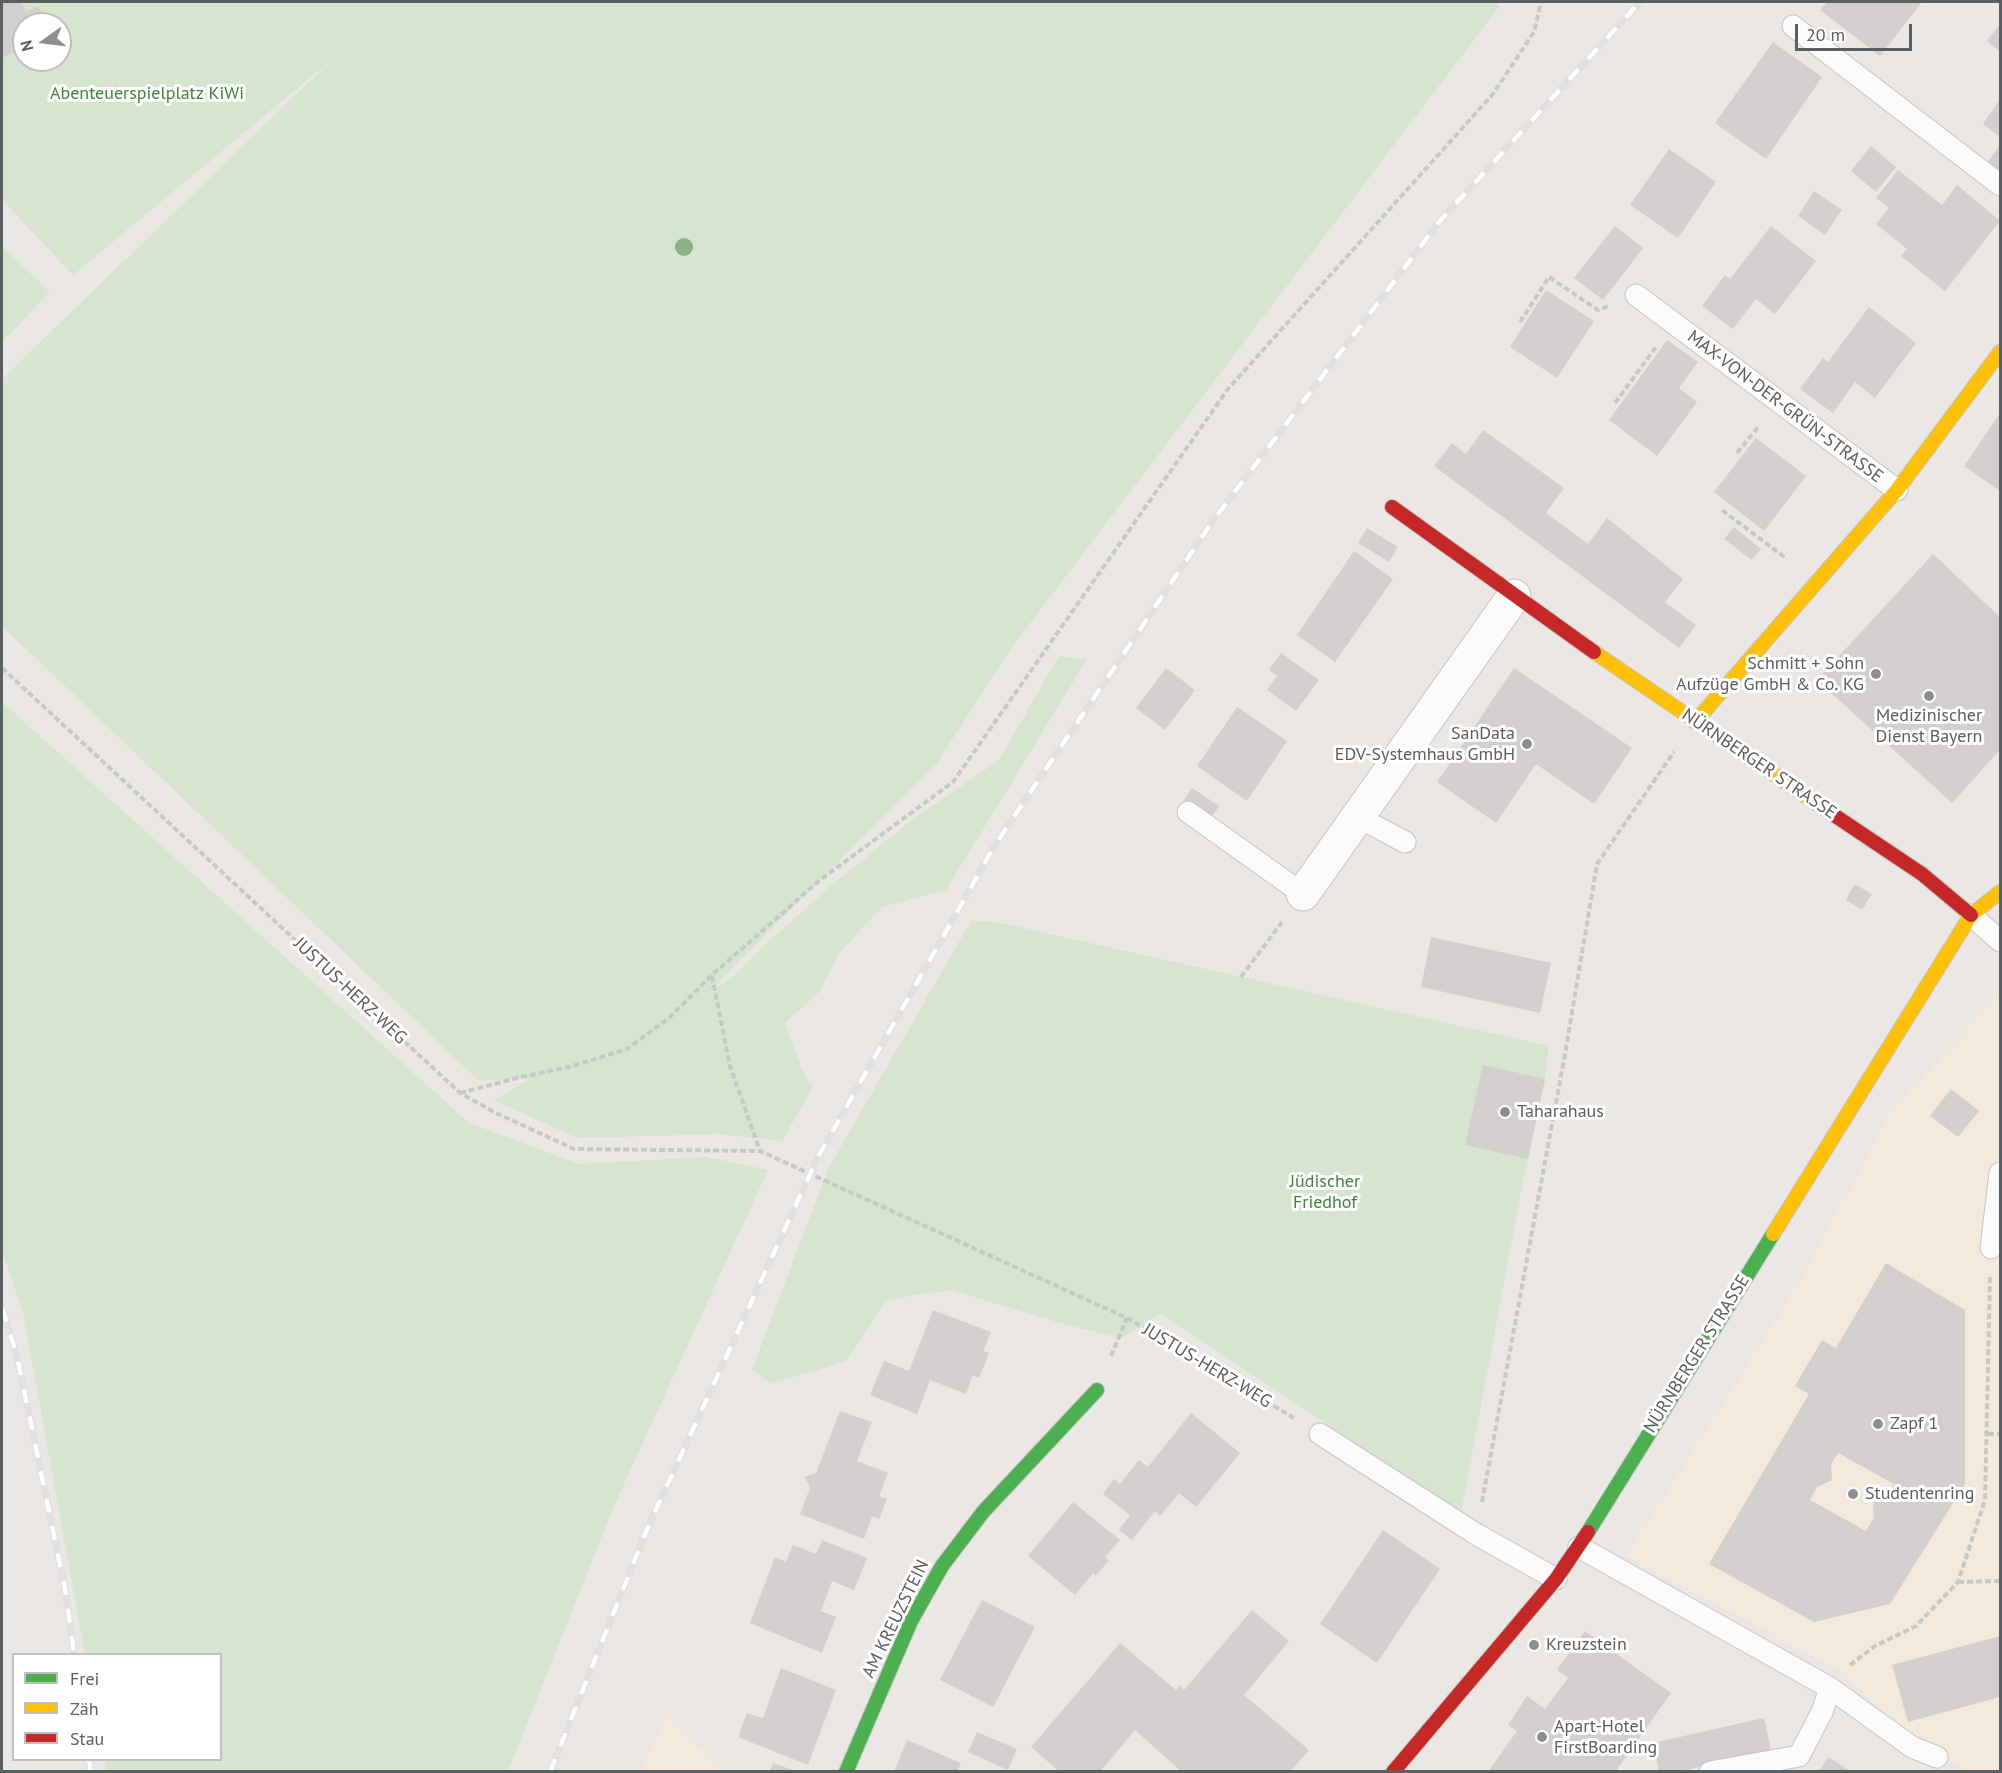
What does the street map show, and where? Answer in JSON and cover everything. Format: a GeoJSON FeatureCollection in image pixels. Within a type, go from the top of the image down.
{"type":"FeatureCollection","features":[{"type":"Feature","properties":{"kind":"street","name":"MAX-VON-DER-GRÜN-STRASSE"},"geometry":{"type":"LineString","coordinates":[[1695,722],[1897,490],[2001,352]]}},
{"type":"Feature","properties":{"kind":"street","name":"NÜRNBERGER STRASSE"},"geometry":{"type":"LineString","coordinates":[[1392,507],[1514,596],[1695,722],[1881,845],[1922,874],[1971,915]]}},
{"type":"Feature","properties":{"kind":"street"},"geometry":{"type":"LineString","coordinates":[[1303,894],[1514,596]]}},
{"type":"Feature","properties":{"kind":"street","name":"NÜRNBERGER STRASSE"},"geometry":{"type":"LineString","coordinates":[[1393,1772],[1556,1579],[1579,1547],[1971,915],[2001,892]]}},
{"type":"Feature","properties":{"kind":"street","name":"AM KREUZSTEIN"},"geometry":{"type":"LineString","coordinates":[[846,1772],[911,1622],[942,1566],[982,1512],[1097,1390]]}},
{"type":"Feature","properties":{"kind":"lane"},"geometry":{"type":"LineString","coordinates":[[1792,26],[2001,185]]}},
{"type":"Feature","properties":{"kind":"lane","name":"MAX-VON-DER-GRÜN-STRASSE"},"geometry":{"type":"LineString","coordinates":[[1636,295],[1897,490]]}},
{"type":"Feature","properties":{"kind":"lane"},"geometry":{"type":"LineString","coordinates":[[1188,813],[1303,894]]}},
{"type":"Feature","properties":{"kind":"lane"},"geometry":{"type":"LineString","coordinates":[[1358,817],[1405,842]]}},
{"type":"Feature","properties":{"kind":"lane"},"geometry":{"type":"LineString","coordinates":[[1971,915],[2001,940]]}},
{"type":"Feature","properties":{"kind":"lane"},"geometry":{"type":"LineString","coordinates":[[1991,1248],[2001,1173]]}},
{"type":"Feature","properties":{"kind":"lane"},"geometry":{"type":"LineString","coordinates":[[1320,1434],[1476,1534],[1556,1579]]}},
{"type":"Feature","properties":{"kind":"lane"},"geometry":{"type":"LineString","coordinates":[[1579,1547],[1830,1688],[1912,1747],[1937,1757]]}},
{"type":"Feature","properties":{"kind":"lane"},"geometry":{"type":"LineString","coordinates":[[1710,1772],[1799,1756],[1822,1712],[1830,1688]]}},
{"type":"Feature","properties":{"kind":"path"},"geometry":{"type":"LineString","coordinates":[[460,1094],[517,1078],[573,1066],[627,1049],[669,1018],[712,975],[820,880],[953,782],[1228,389],[1493,94],[1534,32],[1541,2]]}},
{"type":"Feature","properties":{"kind":"path"},"geometry":{"type":"LineString","coordinates":[[1520,322],[1549,278],[1598,310],[1636,295]]}},
{"type":"Feature","properties":{"kind":"path","name":"MAX-VON-DER-GRÜN-STRASSE"},"geometry":{"type":"LineString","coordinates":[[1615,403],[1674,323]]}},
{"type":"Feature","properties":{"kind":"path"},"geometry":{"type":"LineString","coordinates":[[1722,510],[1817,581]]}},
{"type":"Feature","properties":{"kind":"path","name":"JUSTUS-HERZ-WEG"},"geometry":{"type":"LineString","coordinates":[[2,668],[460,1094],[574,1149],[760,1151],[842,1186],[1127,1318],[1320,1434]]}},
{"type":"Feature","properties":{"kind":"path"},"geometry":{"type":"LineString","coordinates":[[1476,1534],[1565,1054],[1597,864],[1695,722]]}},
{"type":"Feature","properties":{"kind":"path"},"geometry":{"type":"LineString","coordinates":[[1241,977],[1303,894]]}},
{"type":"Feature","properties":{"kind":"path"},"geometry":{"type":"LineString","coordinates":[[712,975],[729,1066],[760,1151]]}},
{"type":"Feature","properties":{"kind":"path"},"geometry":{"type":"LineString","coordinates":[[1830,1688],[1842,1671],[1875,1646],[1916,1626],[1958,1582],[1985,1500],[1991,1248]]}},
{"type":"Feature","properties":{"kind":"path"},"geometry":{"type":"LineString","coordinates":[[1988,1434],[2001,1434]]}},
{"type":"Feature","properties":{"kind":"path"},"geometry":{"type":"LineString","coordinates":[[1958,1582],[2001,1581]]}},
{"type":"Feature","properties":{"kind":"shaded area"},"geometry":{"type":"Polygon","coordinates":[[[2000,996],[2000,1771],[1967,1771],[1907,1737],[1842,1671],[1625,1556],[1793,1293],[1895,1106],[2000,996]]]}},
{"type":"Feature","properties":{"kind":"shaded area"},"geometry":{"type":"Polygon","coordinates":[[[666,1717],[725,1771],[641,1771],[666,1717]]]}},
{"type":"Feature","properties":{"kind":"green space","name":"Abenteuerspielplatz KiWi"},"geometry":{"type":"Polygon","coordinates":[[[2,2],[1499,2],[1499,7],[1012,647],[937,763],[730,970],[710,993],[735,975],[833,884],[913,819],[999,760],[1059,656],[1087,659],[946,890],[882,907],[840,952],[820,991],[785,1023],[803,1072],[813,1087],[782,1141],[719,1134],[577,1138],[494,1100],[530,1079],[478,1080],[2,626],[2,379],[335,57],[73,275],[2,200],[2,2]]]}},
{"type":"Feature","properties":{"kind":"green space"},"geometry":{"type":"Polygon","coordinates":[[[2,246],[50,292],[2,342],[2,246]]]}},
{"type":"Feature","properties":{"kind":"green space"},"geometry":{"type":"Polygon","coordinates":[[[2,702],[469,1123],[579,1164],[706,1157],[768,1170],[613,1508],[508,1771],[107,1771],[105,1761],[222,1761],[222,1653],[85,1653],[23,1312],[2,1251],[2,702]]]}},
{"type":"Feature","properties":{"kind":"green space","name":"Jüdischer Friedhof"},"geometry":{"type":"Polygon","coordinates":[[[971,921],[992,921],[1549,1046],[1545,1079],[1521,1191],[1461,1513],[1161,1314],[1121,1338],[1067,1325],[951,1290],[913,1295],[886,1301],[847,1360],[770,1383],[752,1370],[828,1169],[971,921]]]}},
{"type":"Feature","properties":{"kind":"building"},"geometry":{"type":"Polygon","coordinates":[[[2,2],[21,2],[26,12],[12,12],[12,53],[2,58],[2,2]]]}},
{"type":"Feature","properties":{"kind":"building"},"geometry":{"type":"Polygon","coordinates":[[[1827,2],[1922,2],[1880,56],[1820,10],[1827,2]]]}},
{"type":"Feature","properties":{"kind":"building"},"geometry":{"type":"Polygon","coordinates":[[[38,6],[41,12],[26,12],[38,6]]]}},
{"type":"Feature","properties":{"kind":"building"},"geometry":{"type":"Polygon","coordinates":[[[2000,24],[2000,52],[1987,41],[2000,24]]]}},
{"type":"Feature","properties":{"kind":"building"},"geometry":{"type":"Polygon","coordinates":[[[1773,42],[1822,77],[1766,159],[1715,123],[1773,42]]]}},
{"type":"Feature","properties":{"kind":"building"},"geometry":{"type":"Polygon","coordinates":[[[2000,99],[2000,137],[1983,124],[2000,99]]]}},
{"type":"Feature","properties":{"kind":"building"},"geometry":{"type":"Polygon","coordinates":[[[2000,145],[2000,170],[1988,162],[2000,145]]]}},
{"type":"Feature","properties":{"kind":"building"},"geometry":{"type":"Polygon","coordinates":[[[1871,146],[1896,167],[1876,192],[1851,171],[1871,146]]]}},
{"type":"Feature","properties":{"kind":"building"},"geometry":{"type":"Polygon","coordinates":[[[1669,149],[1716,182],[1678,238],[1630,205],[1669,149]]]}},
{"type":"Feature","properties":{"kind":"building"},"geometry":{"type":"Polygon","coordinates":[[[1898,170],[1942,205],[1957,185],[2000,221],[1945,291],[1901,256],[1907,249],[1876,224],[1889,208],[1876,198],[1898,170]]]}},
{"type":"Feature","properties":{"kind":"building"},"geometry":{"type":"Polygon","coordinates":[[[1814,191],[1842,210],[1825,235],[1798,216],[1814,191]]]}},
{"type":"Feature","properties":{"kind":"building"},"geometry":{"type":"Polygon","coordinates":[[[1615,226],[1643,248],[1603,300],[1574,278],[1615,226]]]}},
{"type":"Feature","properties":{"kind":"building"},"geometry":{"type":"Polygon","coordinates":[[[1771,226],[1816,261],[1775,314],[1756,299],[1733,329],[1702,306],[1725,275],[1730,279],[1771,226]]]}},
{"type":"Feature","properties":{"kind":"building"},"geometry":{"type":"Polygon","coordinates":[[[1546,290],[1594,321],[1557,378],[1510,347],[1546,290]]]}},
{"type":"Feature","properties":{"kind":"building"},"geometry":{"type":"Polygon","coordinates":[[[1869,307],[1916,343],[1875,398],[1855,382],[1833,413],[1800,389],[1823,358],[1828,362],[1869,307]]]}},
{"type":"Feature","properties":{"kind":"building"},"geometry":{"type":"Polygon","coordinates":[[[1667,340],[1698,362],[1679,388],[1697,402],[1657,456],[1609,420],[1667,340]]]}},
{"type":"Feature","properties":{"kind":"building"},"geometry":{"type":"Polygon","coordinates":[[[2000,413],[2000,491],[1964,466],[2000,413]]]}},
{"type":"Feature","properties":{"kind":"building"},"geometry":{"type":"Polygon","coordinates":[[[1483,430],[1564,488],[1546,513],[1588,544],[1607,518],[1683,579],[1665,602],[1696,625],[1679,648],[1434,466],[1452,443],[1466,454],[1483,430]]]}},
{"type":"Feature","properties":{"kind":"building"},"geometry":{"type":"Polygon","coordinates":[[[1756,438],[1806,476],[1764,531],[1714,492],[1756,438]]]}},
{"type":"Feature","properties":{"kind":"building"},"geometry":{"type":"Polygon","coordinates":[[[1734,527],[1761,549],[1752,560],[1724,539],[1734,527]]]}},
{"type":"Feature","properties":{"kind":"building"},"geometry":{"type":"Polygon","coordinates":[[[1367,528],[1398,547],[1389,562],[1358,543],[1367,528]]]}},
{"type":"Feature","properties":{"kind":"building"},"geometry":{"type":"Polygon","coordinates":[[[1354,551],[1393,579],[1335,662],[1297,635],[1354,551]]]}},
{"type":"Feature","properties":{"kind":"building"},"geometry":{"type":"Polygon","coordinates":[[[1933,554],[2000,617],[2000,750],[1952,803],[1817,680],[1933,554]]]}},
{"type":"Feature","properties":{"kind":"building"},"geometry":{"type":"Polygon","coordinates":[[[1281,653],[1319,680],[1296,711],[1267,690],[1277,676],[1269,670],[1281,653]]]}},
{"type":"Feature","properties":{"kind":"building"},"geometry":{"type":"Polygon","coordinates":[[[1166,668],[1195,690],[1165,730],[1136,708],[1166,668]]]}},
{"type":"Feature","properties":{"kind":"building"},"geometry":{"type":"Polygon","coordinates":[[[1514,668],[1632,748],[1594,804],[1536,764],[1496,823],[1437,782],[1514,668]]]}},
{"type":"Feature","properties":{"kind":"building"},"geometry":{"type":"Polygon","coordinates":[[[1237,707],[1287,741],[1247,801],[1197,766],[1237,707]]]}},
{"type":"Feature","properties":{"kind":"building"},"geometry":{"type":"Polygon","coordinates":[[[1192,788],[1219,806],[1211,818],[1184,800],[1192,788]]]}},
{"type":"Feature","properties":{"kind":"building"},"geometry":{"type":"Polygon","coordinates":[[[1854,884],[1872,894],[1862,910],[1846,900],[1854,884]]]}},
{"type":"Feature","properties":{"kind":"building"},"geometry":{"type":"Polygon","coordinates":[[[1431,937],[1551,963],[1540,1013],[1421,987],[1431,937]]]}},
{"type":"Feature","properties":{"kind":"building","name":"Taharahaus"},"geometry":{"type":"Polygon","coordinates":[[[1483,1065],[1545,1079],[1528,1159],[1465,1145],[1483,1065]]]}},
{"type":"Feature","properties":{"kind":"building"},"geometry":{"type":"Polygon","coordinates":[[[1951,1089],[1979,1111],[1958,1137],[1930,1116],[1951,1089]]]}},
{"type":"Feature","properties":{"kind":"building","name":"Zapf 1"},"geometry":{"type":"Polygon","coordinates":[[[1886,1263],[1965,1310],[1965,1484],[1890,1604],[1814,1622],[1709,1564],[1809,1394],[1795,1386],[1822,1340],[1836,1348],[1886,1263]],[[1838,1453],[1831,1464],[1832,1480],[1817,1487],[1810,1500],[1866,1531],[1874,1518],[1873,1503],[1887,1496],[1894,1484],[1838,1453]]]}},
{"type":"Feature","properties":{"kind":"building"},"geometry":{"type":"Polygon","coordinates":[[[933,1310],[991,1332],[983,1351],[989,1353],[979,1378],[973,1375],[966,1394],[930,1380],[917,1414],[870,1395],[884,1361],[909,1371],[933,1310]]]}},
{"type":"Feature","properties":{"kind":"building"},"geometry":{"type":"Polygon","coordinates":[[[840,1411],[872,1422],[857,1461],[888,1473],[879,1496],[887,1499],[879,1519],[872,1516],[864,1539],[800,1514],[810,1488],[805,1477],[816,1473],[840,1411]]]}},
{"type":"Feature","properties":{"kind":"building"},"geometry":{"type":"Polygon","coordinates":[[[1191,1413],[1240,1453],[1196,1507],[1179,1493],[1160,1516],[1155,1511],[1132,1540],[1119,1530],[1130,1515],[1103,1494],[1114,1479],[1120,1484],[1139,1460],[1148,1467],[1191,1413]]]}},
{"type":"Feature","properties":{"kind":"building"},"geometry":{"type":"Polygon","coordinates":[[[1073,1502],[1120,1540],[1105,1557],[1109,1560],[1096,1576],[1093,1573],[1075,1595],[1028,1556],[1073,1502]]]}},
{"type":"Feature","properties":{"kind":"building"},"geometry":{"type":"Polygon","coordinates":[[[1383,1530],[1440,1569],[1377,1663],[1320,1624],[1383,1530]]]}},
{"type":"Feature","properties":{"kind":"building"},"geometry":{"type":"Polygon","coordinates":[[[822,1540],[867,1558],[854,1590],[832,1581],[821,1611],[836,1617],[822,1653],[750,1623],[775,1557],[786,1562],[793,1545],[816,1554],[822,1540]]]}},
{"type":"Feature","properties":{"kind":"building"},"geometry":{"type":"Polygon","coordinates":[[[982,1600],[1035,1627],[993,1707],[940,1680],[982,1600]]]}},
{"type":"Feature","properties":{"kind":"building"},"geometry":{"type":"Polygon","coordinates":[[[1252,1610],[1289,1641],[1244,1695],[1309,1750],[1290,1772],[1182,1772],[1135,1730],[1100,1772],[1060,1772],[1031,1747],[1120,1643],[1176,1690],[1180,1685],[1184,1690],[1252,1610]]]}},
{"type":"Feature","properties":{"kind":"building"},"geometry":{"type":"Polygon","coordinates":[[[1585,1631],[1671,1693],[1615,1772],[1488,1772],[1517,1731],[1508,1725],[1527,1696],[1545,1709],[1568,1678],[1557,1670],[1585,1631]]]}},
{"type":"Feature","properties":{"kind":"building"},"geometry":{"type":"Polygon","coordinates":[[[2000,1636],[2000,1697],[1908,1722],[1892,1665],[2000,1636]]]}},
{"type":"Feature","properties":{"kind":"building"},"geometry":{"type":"Polygon","coordinates":[[[781,1668],[836,1690],[808,1765],[738,1737],[747,1713],[763,1718],[781,1668]]]}},
{"type":"Feature","properties":{"kind":"building"},"geometry":{"type":"Polygon","coordinates":[[[1764,1718],[1771,1751],[1677,1772],[1659,1772],[1653,1743],[1764,1718]]]}},
{"type":"Feature","properties":{"kind":"building"},"geometry":{"type":"Polygon","coordinates":[[[977,1732],[1017,1749],[1008,1770],[968,1752],[977,1732]]]}},
{"type":"Feature","properties":{"kind":"building"},"geometry":{"type":"Polygon","coordinates":[[[907,1740],[961,1763],[957,1772],[894,1772],[907,1740]]]}},
{"type":"Feature","properties":{"kind":"building"},"geometry":{"type":"Polygon","coordinates":[[[1828,1757],[1852,1772],[1819,1772],[1828,1757]]]}},
{"type":"Feature","properties":{"kind":"building"},"geometry":{"type":"Polygon","coordinates":[[[773,1763],[795,1771],[795,1772],[770,1772],[773,1763]]]}},
{"type":"Feature","properties":{"kind":"railway"},"geometry":{"type":"LineString","coordinates":[[550,1772],[648,1527],[818,1157],[995,845],[1212,522],[1439,222],[1640,2]]}},
{"type":"Feature","properties":{"kind":"railway"},"geometry":{"type":"LineString","coordinates":[[2,1308],[17,1356],[65,1589],[74,1653]]}},
{"type":"Feature","properties":{"kind":"railway"},"geometry":{"type":"LineString","coordinates":[[89,1761],[91,1772]]}},
{"type":"Feature","properties":{"kind":"traffic: fast"},"geometry":{"type":"LineString","coordinates":[[1588,1532],[1773,1234]]}},
{"type":"Feature","properties":{"kind":"traffic: fast"},"geometry":{"type":"LineString","coordinates":[[846,1772],[911,1621],[942,1566],[983,1512],[1097,1390]]}},
{"type":"Feature","properties":{"kind":"traffic: slow"},"geometry":{"type":"LineString","coordinates":[[1695,722],[1897,490],[2000,352]]}},
{"type":"Feature","properties":{"kind":"traffic: slow"},"geometry":{"type":"LineString","coordinates":[[1594,652],[1816,803]]}},
{"type":"Feature","properties":{"kind":"traffic: slow"},"geometry":{"type":"LineString","coordinates":[[1773,1234],[1971,915],[2000,892]]}},
{"type":"Feature","properties":{"kind":"traffic: jam"},"geometry":{"type":"LineString","coordinates":[[1392,507],[1594,652]]}},
{"type":"Feature","properties":{"kind":"traffic: jam"},"geometry":{"type":"LineString","coordinates":[[1816,803],[1922,874],[1971,915]]}},
{"type":"Feature","properties":{"kind":"traffic: jam"},"geometry":{"type":"LineString","coordinates":[[1393,1772],[1556,1579],[1588,1532]]}},
{"type":"Feature","properties":{"kind":"place","name":"Schmitt + Sohn Aufzüge GmbH & Co. KG"},"geometry":{"type":"Point","coordinates":[1876,674]}},
{"type":"Feature","properties":{"kind":"place","name":"Medizinischer Dienst Bayern"},"geometry":{"type":"Point","coordinates":[1929,696]}},
{"type":"Feature","properties":{"kind":"place","name":"SanData EDV-Systemhaus GmbH"},"geometry":{"type":"Point","coordinates":[1527,744]}},
{"type":"Feature","properties":{"kind":"place","name":"Taharahaus"},"geometry":{"type":"Point","coordinates":[1505,1112]}},
{"type":"Feature","properties":{"kind":"place","name":"Zapf 1"},"geometry":{"type":"Point","coordinates":[1878,1424]}},
{"type":"Feature","properties":{"kind":"place","name":"Studentenring"},"geometry":{"type":"Point","coordinates":[1853,1494]}},
{"type":"Feature","properties":{"kind":"place","name":"Kreuzstein"},"geometry":{"type":"Point","coordinates":[1534,1645]}},
{"type":"Feature","properties":{"kind":"place","name":"Apart-Hotel FirstBoarding"},"geometry":{"type":"Point","coordinates":[1542,1737]}}]}
